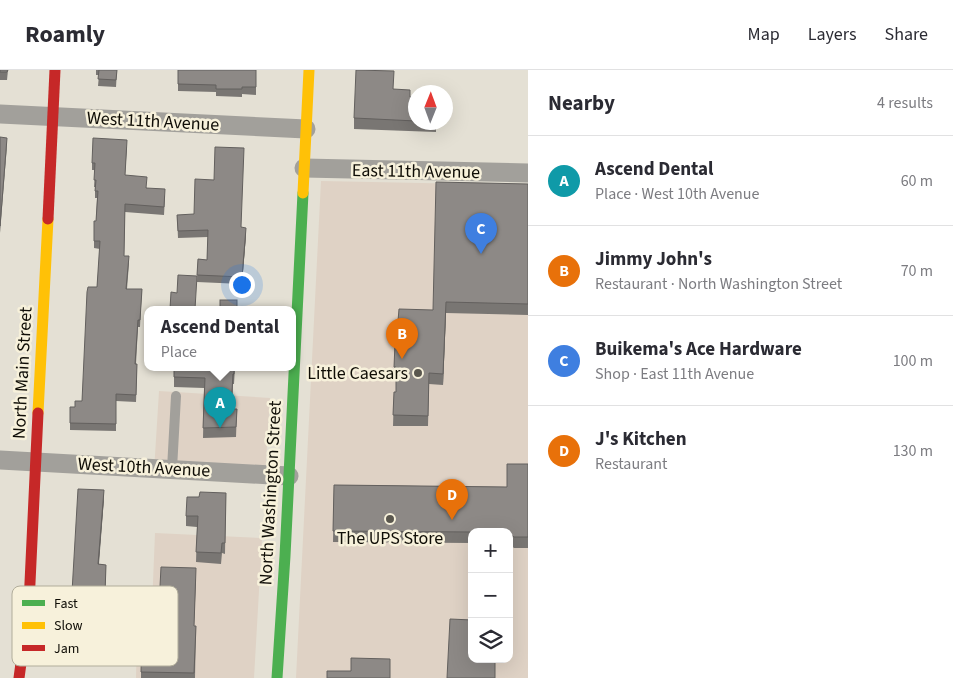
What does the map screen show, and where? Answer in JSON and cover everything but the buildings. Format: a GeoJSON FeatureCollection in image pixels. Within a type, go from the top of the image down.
{"type":"FeatureCollection","features":[{"type":"Feature","properties":{"kind":"main road","name":"North Main Street"},"geometry":{"type":"LineString","coordinates":[[30,586],[55,70]]}},
{"type":"Feature","properties":{"kind":"main road","name":"North Washington Street"},"geometry":{"type":"LineString","coordinates":[[296,332],[308,70]]}},
{"type":"Feature","properties":{"kind":"main road","name":"North Washington Street"},"geometry":{"type":"LineString","coordinates":[[277,678],[294,371]]}},
{"type":"Feature","properties":{"kind":"street","name":"West 11th Avenue"},"geometry":{"type":"LineString","coordinates":[[0,114],[306,128]]}},
{"type":"Feature","properties":{"kind":"street","name":"East 11th Avenue"},"geometry":{"type":"LineString","coordinates":[[304,168],[528,173]]}},
{"type":"Feature","properties":{"kind":"street","name":"West 10th Avenue"},"geometry":{"type":"LineString","coordinates":[[0,460],[289,476]]}},
{"type":"Feature","properties":{"kind":"lane"},"geometry":{"type":"LineString","coordinates":[[172,469],[176,396]]}},
{"type":"Feature","properties":{"kind":"shaded area"},"geometry":{"type":"Polygon","coordinates":[[[321,181],[528,185],[528,678],[296,678],[321,181]]]}},
{"type":"Feature","properties":{"kind":"shaded area"},"geometry":{"type":"Polygon","coordinates":[[[159,391],[270,398],[265,477],[154,471],[159,391]]]}},
{"type":"Feature","properties":{"kind":"shaded area"},"geometry":{"type":"Polygon","coordinates":[[[155,533],[262,538],[254,678],[136,678],[136,666],[178,666],[178,586],[153,586],[155,533]]]}},
{"type":"Feature","properties":{"kind":"traffic: fast"},"geometry":{"type":"LineString","coordinates":[[296,334],[303,193]]}},
{"type":"Feature","properties":{"kind":"traffic: fast"},"geometry":{"type":"LineString","coordinates":[[277,678],[294,371]]}},
{"type":"Feature","properties":{"kind":"traffic: slow"},"geometry":{"type":"LineString","coordinates":[[303,193],[309,70]]}},
{"type":"Feature","properties":{"kind":"traffic: slow"},"geometry":{"type":"LineString","coordinates":[[38,413],[48,219]]}},
{"type":"Feature","properties":{"kind":"traffic: jam"},"geometry":{"type":"LineString","coordinates":[[48,219],[55,70]]}},
{"type":"Feature","properties":{"kind":"traffic: jam"},"geometry":{"type":"LineString","coordinates":[[30,586],[38,413]]}},
{"type":"Feature","properties":{"kind":"traffic: jam"},"geometry":{"type":"LineString","coordinates":[[19,678],[21,666]]}},
{"type":"Feature","properties":{"kind":"place","name":"Buikema's Ace Hardware"},"geometry":{"type":"Point","coordinates":[481,254]}},
{"type":"Feature","properties":{"kind":"place","name":"Jimmy John's"},"geometry":{"type":"Point","coordinates":[402,359]}},
{"type":"Feature","properties":{"kind":"place","name":"Little Caesars"},"geometry":{"type":"Point","coordinates":[418,373]}},
{"type":"Feature","properties":{"kind":"place","name":"Ascend Dental"},"geometry":{"type":"Point","coordinates":[220,428]}},
{"type":"Feature","properties":{"kind":"place","name":"The UPS Store"},"geometry":{"type":"Point","coordinates":[390,519]}},
{"type":"Feature","properties":{"kind":"place","name":"J's Kitchen"},"geometry":{"type":"Point","coordinates":[452,520]}}]}
